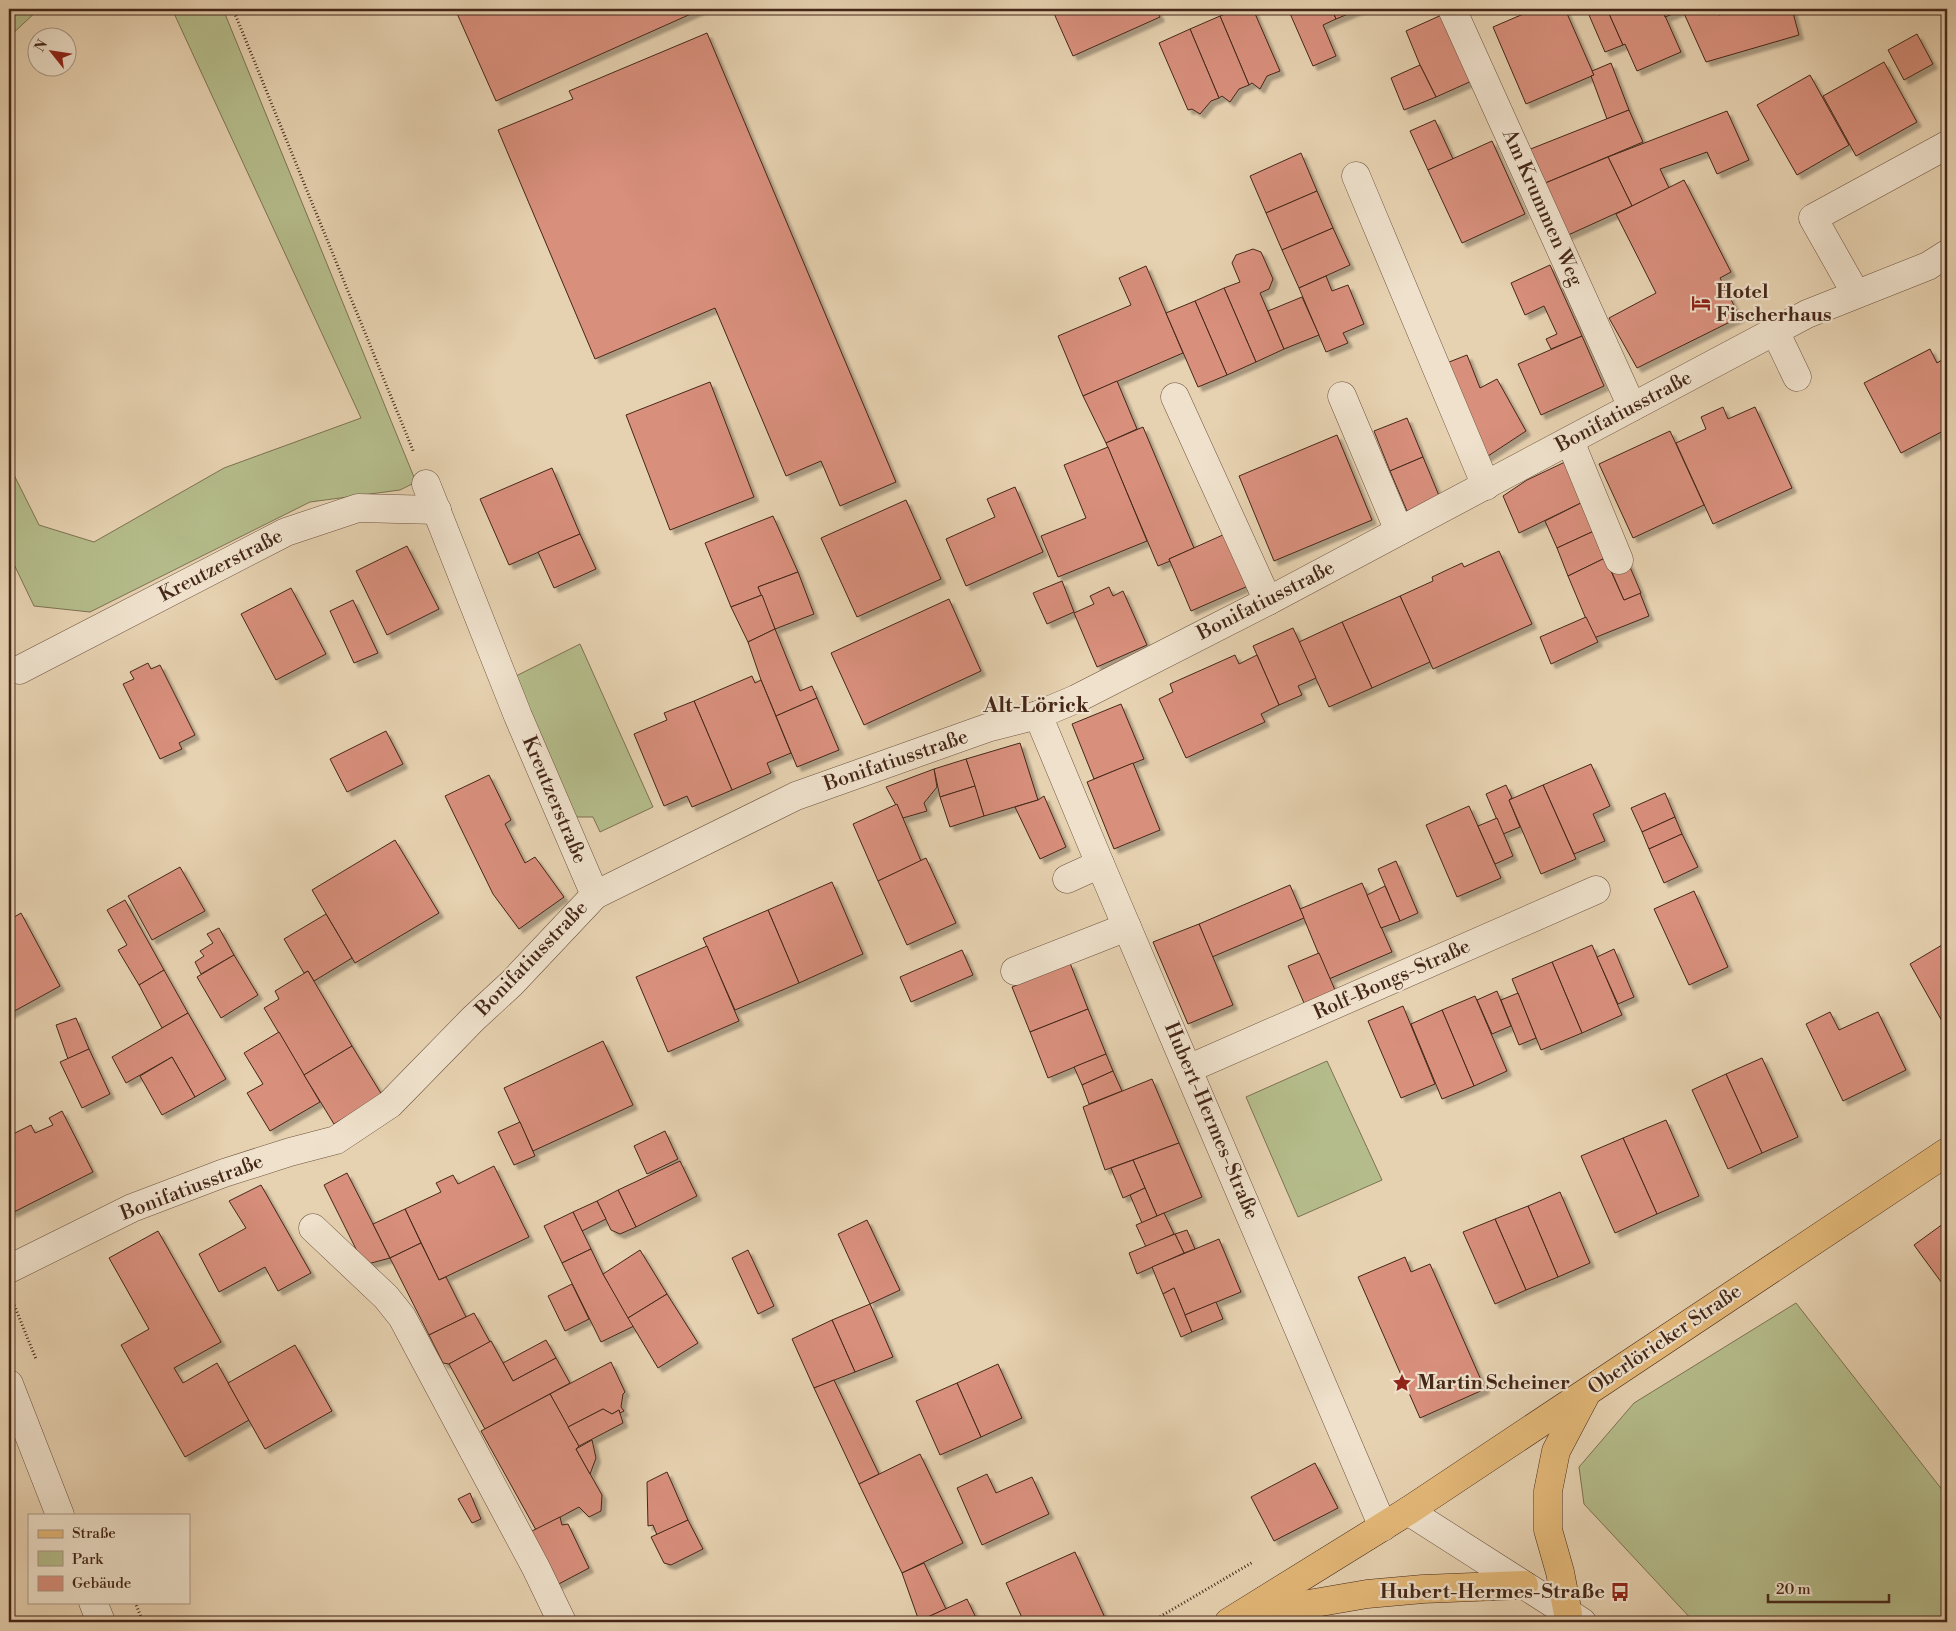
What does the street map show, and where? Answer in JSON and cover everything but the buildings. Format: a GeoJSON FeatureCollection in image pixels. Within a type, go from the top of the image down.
{"type":"FeatureCollection","features":[{"type":"Feature","properties":{"kind":"main road","name":"Oberlöricker Straße"},"geometry":{"type":"LineString","coordinates":[[1236,1619],[1408,1511],[1947,1152]]}},
{"type":"Feature","properties":{"kind":"main road"},"geometry":{"type":"LineString","coordinates":[[1575,1618],[1548,1530],[1548,1491],[1556,1451],[1587,1392]]}},
{"type":"Feature","properties":{"kind":"main road"},"geometry":{"type":"LineString","coordinates":[[1236,1619],[1367,1594],[1423,1589],[1524,1585]]}},
{"type":"Feature","properties":{"kind":"street","name":"Am Krummen Weg"},"geometry":{"type":"LineString","coordinates":[[1452,9],[1632,407]]}},
{"type":"Feature","properties":{"kind":"street"},"geometry":{"type":"LineString","coordinates":[[1856,294],[1813,218],[1947,145]]}},
{"type":"Feature","properties":{"kind":"street"},"geometry":{"type":"LineString","coordinates":[[1356,176],[1486,486]]}},
{"type":"Feature","properties":{"kind":"street","name":"Bonifatiusstraße"},"geometry":{"type":"LineString","coordinates":[[9,1269],[132,1208],[224,1173],[336,1140],[390,1104],[472,1020],[512,983],[595,895],[796,796],[987,728],[1038,715],[1076,699],[1268,601],[1807,314],[1928,266],[1947,254]]}},
{"type":"Feature","properties":{"kind":"street"},"geometry":{"type":"LineString","coordinates":[[1776,331],[1797,377]]}},
{"type":"Feature","properties":{"kind":"street"},"geometry":{"type":"LineString","coordinates":[[1342,396],[1399,532]]}},
{"type":"Feature","properties":{"kind":"street"},"geometry":{"type":"LineString","coordinates":[[1175,397],[1268,601]]}},
{"type":"Feature","properties":{"kind":"street"},"geometry":{"type":"LineString","coordinates":[[1570,441],[1619,560]]}},
{"type":"Feature","properties":{"kind":"street","name":"Kreutzerstraße"},"geometry":{"type":"LineString","coordinates":[[426,484],[518,716],[595,895]]}},
{"type":"Feature","properties":{"kind":"street","name":"Kreutzerstraße"},"geometry":{"type":"LineString","coordinates":[[19,670],[286,532],[358,508],[437,510]]}},
{"type":"Feature","properties":{"kind":"street","name":"Hubert-Hermes-Straße"},"geometry":{"type":"LineString","coordinates":[[1038,715],[1383,1527]]}},
{"type":"Feature","properties":{"kind":"street"},"geometry":{"type":"LineString","coordinates":[[1067,879],[1100,864]]}},
{"type":"Feature","properties":{"kind":"street","name":"Rolf-Bongs-Straße"},"geometry":{"type":"LineString","coordinates":[[1188,1069],[1596,890]]}},
{"type":"Feature","properties":{"kind":"street"},"geometry":{"type":"LineString","coordinates":[[1015,971],[1127,926]]}},
{"type":"Feature","properties":{"kind":"street"},"geometry":{"type":"LineString","coordinates":[[313,1228],[386,1297],[402,1317],[536,1568],[562,1622]]}},
{"type":"Feature","properties":{"kind":"street"},"geometry":{"type":"LineString","coordinates":[[9,1384],[60,1514]]}},
{"type":"Feature","properties":{"kind":"street"},"geometry":{"type":"LineString","coordinates":[[1408,1511],[1575,1618]]}},
{"type":"Feature","properties":{"kind":"street"},"geometry":{"type":"LineString","coordinates":[[94,1604],[101,1622]]}},
{"type":"Feature","properties":{"kind":"path"},"geometry":{"type":"LineString","coordinates":[[233,9],[426,484]]}},
{"type":"Feature","properties":{"kind":"path"},"geometry":{"type":"LineString","coordinates":[[1151,1622],[1260,1558]]}},
{"type":"Feature","properties":{"kind":"path"},"geometry":{"type":"LineString","coordinates":[[136,1604],[143,1622]]}},
{"type":"Feature","properties":{"kind":"green space"},"geometry":{"type":"Polygon","coordinates":[[[9,9],[39,9],[9,37],[9,9]]]}},
{"type":"Feature","properties":{"kind":"green space"},"geometry":{"type":"Polygon","coordinates":[[[172,9],[223,9],[416,482],[400,490],[310,502],[90,612],[34,606],[9,554],[9,465],[39,525],[94,542],[224,468],[361,418],[172,9]]]}},
{"type":"Feature","properties":{"kind":"green space"},"geometry":{"type":"Polygon","coordinates":[[[580,644],[653,807],[600,832],[593,817],[576,817],[514,677],[580,644]]]}},
{"type":"Feature","properties":{"kind":"green space"},"geometry":{"type":"Polygon","coordinates":[[[1327,1061],[1382,1180],[1298,1217],[1246,1097],[1327,1061]]]}},
{"type":"Feature","properties":{"kind":"green space"},"geometry":{"type":"Polygon","coordinates":[[[1796,1303],[1947,1496],[1947,1622],[1694,1622],[1584,1504],[1579,1467],[1634,1403],[1796,1303]]]}},
{"type":"Feature","properties":{"kind":"place","name":"Hotel Fischerhaus"},"geometry":{"type":"Point","coordinates":[1701,303]}},
{"type":"Feature","properties":{"kind":"place","name":"Martin Scheiner"},"geometry":{"type":"Point","coordinates":[1402,1383]}},
{"type":"Feature","properties":{"kind":"place","name":"Hubert-Hermes-Straße"},"geometry":{"type":"Point","coordinates":[1620,1592]}},
{"type":"Feature","properties":{"kind":"district","name":"Alt-Lörick"},"geometry":{"type":"Point","coordinates":[1036,706]}}]}
